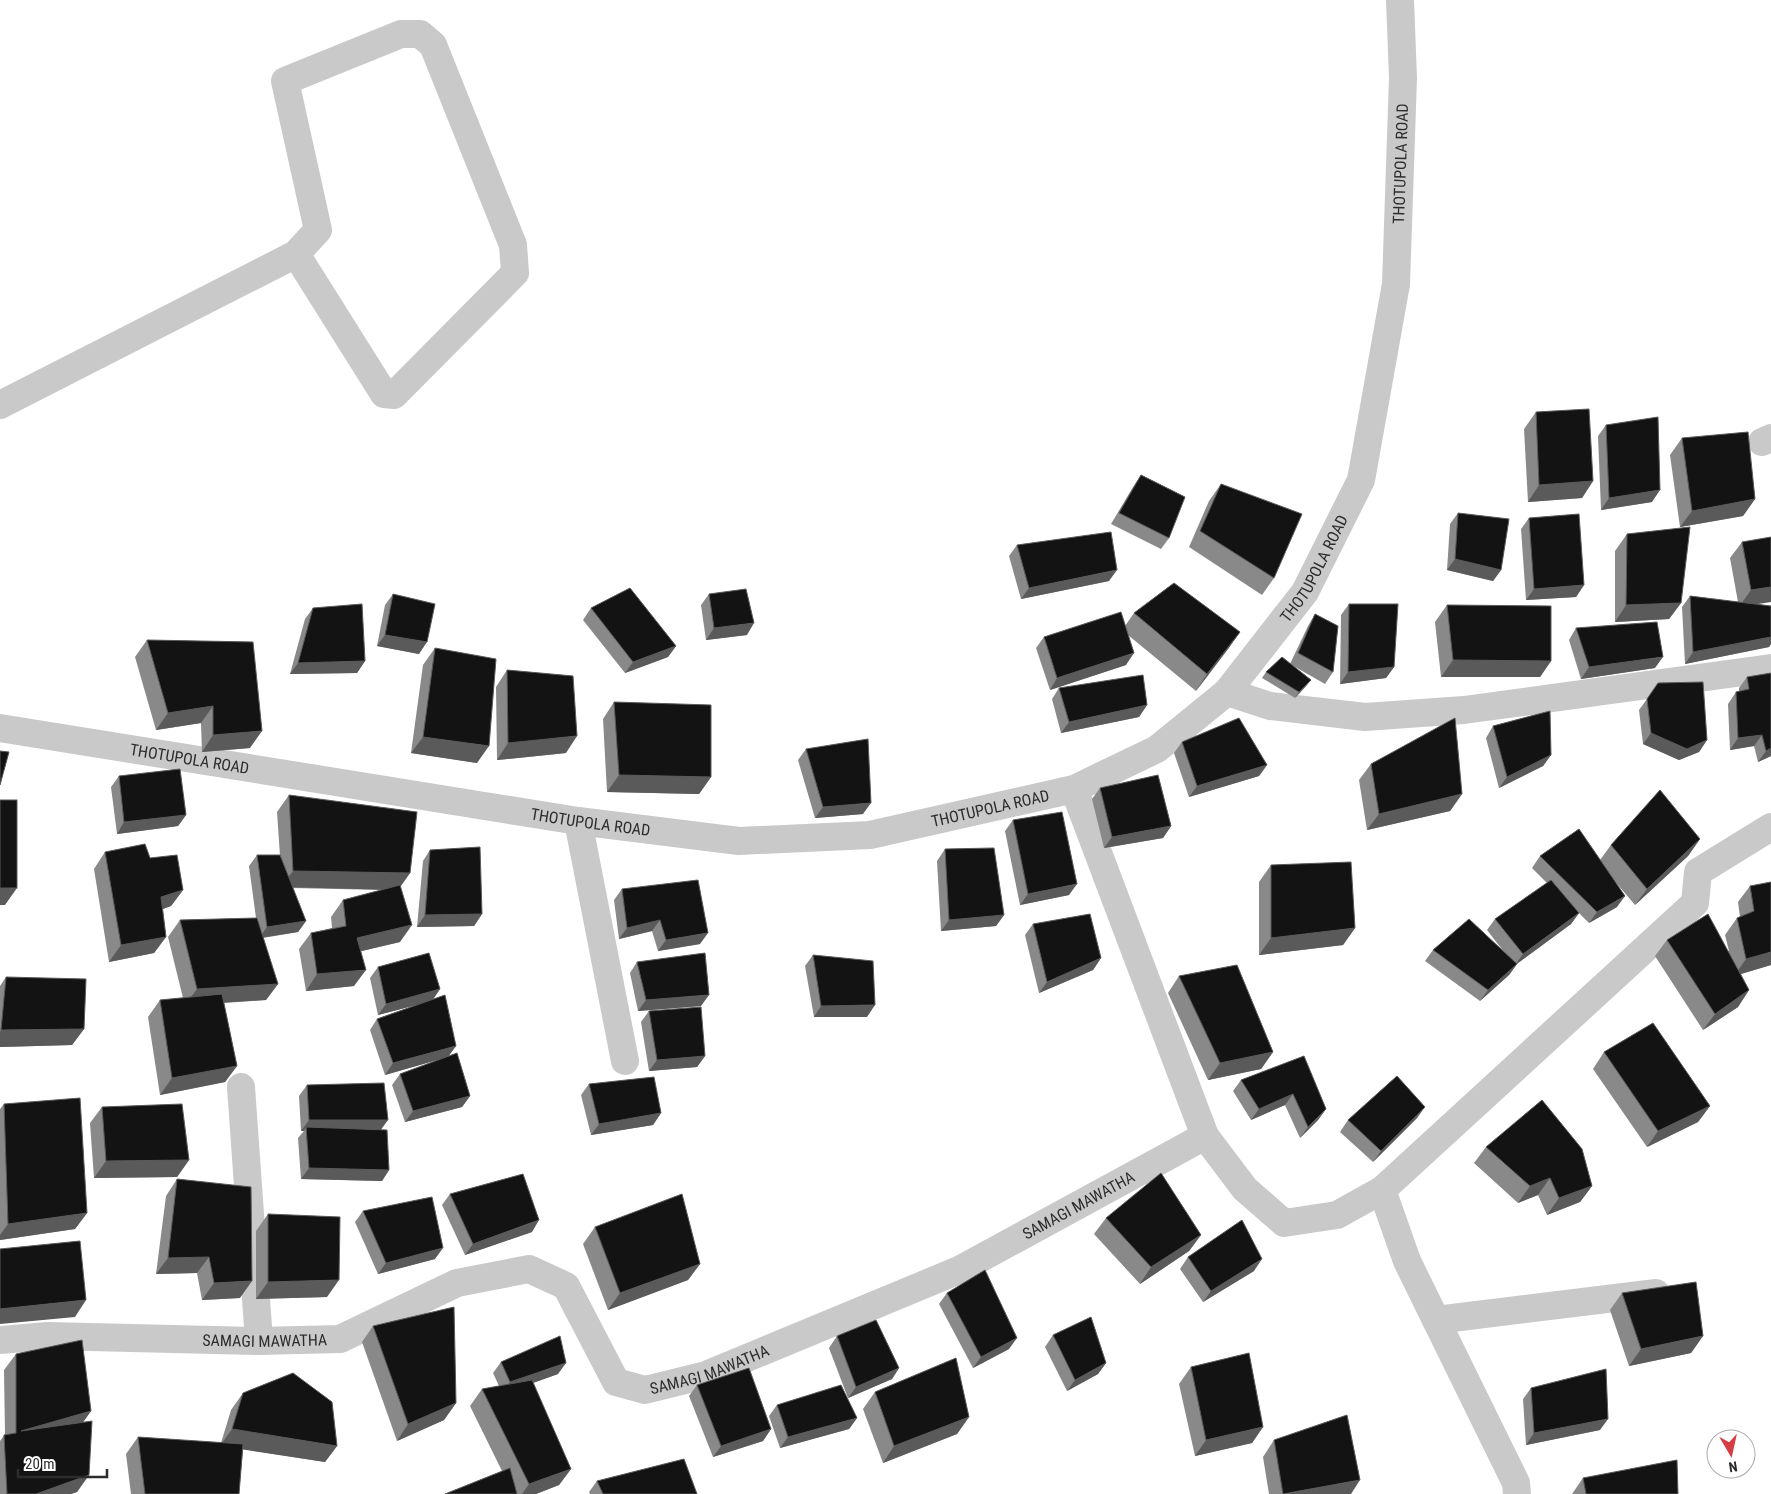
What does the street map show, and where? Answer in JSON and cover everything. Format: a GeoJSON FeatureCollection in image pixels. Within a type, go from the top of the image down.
{"type":"FeatureCollection","features":[{"type":"Feature","properties":{"kind":"street","name":"THOTUPOLA ROAD"},"geometry":{"type":"LineString","coordinates":[[0,728],[578,821],[739,841],[870,835],[1074,790],[1158,749],[1227,692],[1305,592],[1361,480],[1396,284],[1403,78],[1400,0]]}},
{"type":"Feature","properties":{"kind":"street"},"geometry":{"type":"LineString","coordinates":[[0,405],[296,254],[318,230],[285,81],[400,34],[420,34],[433,45],[513,245],[515,273],[394,395],[384,394],[296,254]]}},
{"type":"Feature","properties":{"kind":"street"},"geometry":{"type":"LineString","coordinates":[[1227,692],[1270,706],[1365,717],[1464,710],[1771,668]]}},
{"type":"Feature","properties":{"kind":"street"},"geometry":{"type":"LineString","coordinates":[[1074,790],[1205,1136],[1244,1189],[1284,1222],[1337,1215],[1382,1190],[1695,903],[1698,872],[1771,827]]}},
{"type":"Feature","properties":{"kind":"street"},"geometry":{"type":"LineString","coordinates":[[578,821],[625,1060]]}},
{"type":"Feature","properties":{"kind":"street"},"geometry":{"type":"LineString","coordinates":[[241,1087],[259,1341]]}},
{"type":"Feature","properties":{"kind":"street","name":"SAMAGI MAWATHA"},"geometry":{"type":"LineString","coordinates":[[0,1340],[48,1336],[259,1341],[340,1339],[457,1283],[530,1268],[566,1286],[616,1382],[645,1390],[706,1375],[958,1270],[1205,1136]]}},
{"type":"Feature","properties":{"kind":"street"},"geometry":{"type":"LineString","coordinates":[[1382,1190],[1407,1261],[1516,1483],[1517,1494]]}},
{"type":"Feature","properties":{"kind":"street"},"geometry":{"type":"LineString","coordinates":[[1436,1320],[1666,1292]]}},
{"type":"Feature","properties":{"kind":"building"},"geometry":{"type":"Polygon","coordinates":[[[1589,409],[1593,481],[1539,485],[1536,412],[1589,409]]]}},
{"type":"Feature","properties":{"kind":"building"},"geometry":{"type":"Polygon","coordinates":[[[1658,417],[1660,490],[1609,498],[1606,425],[1658,417]]]}},
{"type":"Feature","properties":{"kind":"building"},"geometry":{"type":"Polygon","coordinates":[[[1748,432],[1755,499],[1692,511],[1682,438],[1748,432]]]}},
{"type":"Feature","properties":{"kind":"building"},"geometry":{"type":"Polygon","coordinates":[[[1141,475],[1185,497],[1169,538],[1119,513],[1141,475]]]}},
{"type":"Feature","properties":{"kind":"building"},"geometry":{"type":"Polygon","coordinates":[[[1221,484],[1302,514],[1274,578],[1200,531],[1221,484]]]}},
{"type":"Feature","properties":{"kind":"building"},"geometry":{"type":"Polygon","coordinates":[[[1458,513],[1509,519],[1501,570],[1455,559],[1458,513]]]}},
{"type":"Feature","properties":{"kind":"building"},"geometry":{"type":"Polygon","coordinates":[[[1579,514],[1584,585],[1534,589],[1529,518],[1579,514]]]}},
{"type":"Feature","properties":{"kind":"building"},"geometry":{"type":"Polygon","coordinates":[[[1690,527],[1681,603],[1626,605],[1627,534],[1690,527]]]}},
{"type":"Feature","properties":{"kind":"building"},"geometry":{"type":"Polygon","coordinates":[[[1111,532],[1117,570],[1029,588],[1017,545],[1111,532]]]}},
{"type":"Feature","properties":{"kind":"building"},"geometry":{"type":"Polygon","coordinates":[[[1771,537],[1771,587],[1751,590],[1742,542],[1771,537]]]}},
{"type":"Feature","properties":{"kind":"building"},"geometry":{"type":"Polygon","coordinates":[[[1174,583],[1240,632],[1207,674],[1134,613],[1174,583]]]}},
{"type":"Feature","properties":{"kind":"building"},"geometry":{"type":"Polygon","coordinates":[[[630,588],[676,646],[633,662],[591,608],[630,588]]]}},
{"type":"Feature","properties":{"kind":"building"},"geometry":{"type":"Polygon","coordinates":[[[746,589],[754,623],[714,628],[709,594],[746,589]]]}},
{"type":"Feature","properties":{"kind":"building"},"geometry":{"type":"Polygon","coordinates":[[[393,594],[435,604],[427,642],[385,635],[393,594]]]}},
{"type":"Feature","properties":{"kind":"building"},"geometry":{"type":"Polygon","coordinates":[[[1690,596],[1771,606],[1771,637],[1693,652],[1690,596]]]}},
{"type":"Feature","properties":{"kind":"building"},"geometry":{"type":"Polygon","coordinates":[[[362,604],[365,661],[298,663],[313,608],[362,604]]]}},
{"type":"Feature","properties":{"kind":"building"},"geometry":{"type":"Polygon","coordinates":[[[1349,604],[1398,604],[1394,667],[1348,672],[1349,604]]]}},
{"type":"Feature","properties":{"kind":"building"},"geometry":{"type":"Polygon","coordinates":[[[1447,605],[1551,606],[1551,661],[1453,660],[1447,605]]]}},
{"type":"Feature","properties":{"kind":"building"},"geometry":{"type":"Polygon","coordinates":[[[1121,612],[1134,653],[1057,678],[1044,637],[1121,612]]]}},
{"type":"Feature","properties":{"kind":"building"},"geometry":{"type":"Polygon","coordinates":[[[1315,614],[1338,626],[1333,672],[1298,653],[1315,614]]]}},
{"type":"Feature","properties":{"kind":"building"},"geometry":{"type":"Polygon","coordinates":[[[1657,622],[1663,657],[1589,667],[1576,628],[1657,622]]]}},
{"type":"Feature","properties":{"kind":"building"},"geometry":{"type":"Polygon","coordinates":[[[147,640],[253,642],[262,731],[213,735],[213,706],[168,713],[147,640]]]}},
{"type":"Feature","properties":{"kind":"building"},"geometry":{"type":"Polygon","coordinates":[[[435,648],[496,659],[489,746],[423,737],[435,648]]]}},
{"type":"Feature","properties":{"kind":"building"},"geometry":{"type":"Polygon","coordinates":[[[1282,657],[1311,680],[1299,692],[1266,672],[1282,657]]]}},
{"type":"Feature","properties":{"kind":"building"},"geometry":{"type":"Polygon","coordinates":[[[507,670],[573,676],[577,736],[508,743],[507,670]]]}},
{"type":"Feature","properties":{"kind":"building"},"geometry":{"type":"Polygon","coordinates":[[[1771,673],[1771,748],[1766,751],[1762,735],[1738,738],[1736,692],[1749,689],[1747,677],[1771,673]]]}},
{"type":"Feature","properties":{"kind":"building"},"geometry":{"type":"Polygon","coordinates":[[[1143,675],[1147,705],[1069,722],[1059,688],[1143,675]]]}},
{"type":"Feature","properties":{"kind":"building"},"geometry":{"type":"Polygon","coordinates":[[[1703,682],[1707,740],[1687,749],[1651,733],[1647,699],[1658,683],[1703,682]]]}},
{"type":"Feature","properties":{"kind":"building"},"geometry":{"type":"Polygon","coordinates":[[[614,702],[711,705],[711,777],[619,775],[614,702]]]}},
{"type":"Feature","properties":{"kind":"building"},"geometry":{"type":"Polygon","coordinates":[[[1550,711],[1551,755],[1507,777],[1493,726],[1550,711]]]}},
{"type":"Feature","properties":{"kind":"building"},"geometry":{"type":"Polygon","coordinates":[[[1239,718],[1267,765],[1197,786],[1182,742],[1239,718]]]}},
{"type":"Feature","properties":{"kind":"building"},"geometry":{"type":"Polygon","coordinates":[[[1455,718],[1462,794],[1379,814],[1371,764],[1455,718]]]}},
{"type":"Feature","properties":{"kind":"building"},"geometry":{"type":"Polygon","coordinates":[[[868,739],[871,803],[823,807],[806,749],[868,739]]]}},
{"type":"Feature","properties":{"kind":"building"},"geometry":{"type":"Polygon","coordinates":[[[0,751],[9,752],[0,785],[0,751]]]}},
{"type":"Feature","properties":{"kind":"building"},"geometry":{"type":"Polygon","coordinates":[[[180,769],[186,815],[124,822],[119,776],[180,769]]]}},
{"type":"Feature","properties":{"kind":"building"},"geometry":{"type":"Polygon","coordinates":[[[1158,775],[1171,826],[1112,837],[1100,788],[1158,775]]]}},
{"type":"Feature","properties":{"kind":"building"},"geometry":{"type":"Polygon","coordinates":[[[1660,790],[1700,839],[1647,889],[1611,845],[1660,790]]]}},
{"type":"Feature","properties":{"kind":"building"},"geometry":{"type":"Polygon","coordinates":[[[289,795],[417,812],[410,873],[293,871],[289,795]]]}},
{"type":"Feature","properties":{"kind":"building"},"geometry":{"type":"Polygon","coordinates":[[[0,800],[17,800],[17,888],[0,888],[0,800]]]}},
{"type":"Feature","properties":{"kind":"building"},"geometry":{"type":"Polygon","coordinates":[[[1062,812],[1077,884],[1028,894],[1013,820],[1062,812]]]}},
{"type":"Feature","properties":{"kind":"building"},"geometry":{"type":"Polygon","coordinates":[[[1579,829],[1625,896],[1597,912],[1540,856],[1579,829]]]}},
{"type":"Feature","properties":{"kind":"building"},"geometry":{"type":"Polygon","coordinates":[[[145,844],[150,858],[177,855],[183,890],[161,897],[166,937],[121,945],[105,852],[145,844]]]}},
{"type":"Feature","properties":{"kind":"building"},"geometry":{"type":"Polygon","coordinates":[[[480,847],[482,914],[425,915],[430,850],[480,847]]]}},
{"type":"Feature","properties":{"kind":"building"},"geometry":{"type":"Polygon","coordinates":[[[994,848],[1004,915],[949,920],[945,849],[994,848]]]}},
{"type":"Feature","properties":{"kind":"building"},"geometry":{"type":"Polygon","coordinates":[[[257,855],[280,855],[306,921],[267,927],[257,855]]]}},
{"type":"Feature","properties":{"kind":"building"},"geometry":{"type":"Polygon","coordinates":[[[1351,862],[1355,928],[1271,938],[1271,865],[1351,862]]]}},
{"type":"Feature","properties":{"kind":"building"},"geometry":{"type":"Polygon","coordinates":[[[698,880],[708,933],[666,940],[660,920],[627,928],[622,889],[698,880]]]}},
{"type":"Feature","properties":{"kind":"building"},"geometry":{"type":"Polygon","coordinates":[[[1551,880],[1579,913],[1523,954],[1495,919],[1551,880]]]}},
{"type":"Feature","properties":{"kind":"building"},"geometry":{"type":"Polygon","coordinates":[[[1771,882],[1771,952],[1746,959],[1737,918],[1754,911],[1750,886],[1771,882]]]}},
{"type":"Feature","properties":{"kind":"building"},"geometry":{"type":"Polygon","coordinates":[[[400,885],[412,925],[357,938],[366,970],[317,974],[311,933],[346,926],[343,900],[400,885]]]}},
{"type":"Feature","properties":{"kind":"building"},"geometry":{"type":"Polygon","coordinates":[[[1090,914],[1101,958],[1047,982],[1033,924],[1090,914]]]}},
{"type":"Feature","properties":{"kind":"building"},"geometry":{"type":"Polygon","coordinates":[[[1708,914],[1749,990],[1715,1014],[1667,940],[1708,914]]]}},
{"type":"Feature","properties":{"kind":"building"},"geometry":{"type":"Polygon","coordinates":[[[257,918],[278,984],[197,989],[180,920],[257,918]]]}},
{"type":"Feature","properties":{"kind":"building"},"geometry":{"type":"Polygon","coordinates":[[[1469,919],[1517,964],[1488,990],[1433,950],[1469,919]]]}},
{"type":"Feature","properties":{"kind":"building"},"geometry":{"type":"Polygon","coordinates":[[[429,953],[440,989],[386,1004],[378,967],[429,953]]]}},
{"type":"Feature","properties":{"kind":"building"},"geometry":{"type":"Polygon","coordinates":[[[705,953],[709,995],[646,1000],[637,962],[705,953]]]}},
{"type":"Feature","properties":{"kind":"building"},"geometry":{"type":"Polygon","coordinates":[[[813,955],[873,961],[875,1005],[821,1006],[813,955]]]}},
{"type":"Feature","properties":{"kind":"building"},"geometry":{"type":"Polygon","coordinates":[[[1237,965],[1273,1052],[1220,1063],[1179,976],[1237,965]]]}},
{"type":"Feature","properties":{"kind":"building"},"geometry":{"type":"Polygon","coordinates":[[[6,977],[86,979],[84,1029],[1,1030],[6,977]]]}},
{"type":"Feature","properties":{"kind":"building"},"geometry":{"type":"Polygon","coordinates":[[[222,994],[237,1066],[172,1078],[160,1000],[222,994]]]}},
{"type":"Feature","properties":{"kind":"building"},"geometry":{"type":"Polygon","coordinates":[[[445,995],[456,1046],[393,1063],[377,1019],[445,995]]]}},
{"type":"Feature","properties":{"kind":"building"},"geometry":{"type":"Polygon","coordinates":[[[701,1007],[705,1056],[657,1060],[649,1011],[701,1007]]]}},
{"type":"Feature","properties":{"kind":"building"},"geometry":{"type":"Polygon","coordinates":[[[1653,1023],[1710,1106],[1658,1131],[1604,1052],[1653,1023]]]}},
{"type":"Feature","properties":{"kind":"building"},"geometry":{"type":"Polygon","coordinates":[[[457,1053],[470,1096],[413,1111],[400,1074],[457,1053]]]}},
{"type":"Feature","properties":{"kind":"building"},"geometry":{"type":"Polygon","coordinates":[[[1304,1056],[1326,1109],[1308,1127],[1293,1094],[1259,1109],[1241,1080],[1304,1056]]]}},
{"type":"Feature","properties":{"kind":"building"},"geometry":{"type":"Polygon","coordinates":[[[1397,1076],[1425,1107],[1381,1151],[1348,1120],[1397,1076]]]}},
{"type":"Feature","properties":{"kind":"building"},"geometry":{"type":"Polygon","coordinates":[[[654,1077],[661,1113],[599,1124],[589,1084],[654,1077]]]}},
{"type":"Feature","properties":{"kind":"building"},"geometry":{"type":"Polygon","coordinates":[[[384,1083],[388,1120],[309,1120],[307,1085],[384,1083]]]}},
{"type":"Feature","properties":{"kind":"building"},"geometry":{"type":"Polygon","coordinates":[[[80,1098],[87,1213],[8,1224],[4,1104],[80,1098]]]}},
{"type":"Feature","properties":{"kind":"building"},"geometry":{"type":"Polygon","coordinates":[[[1542,1100],[1582,1149],[1592,1186],[1559,1198],[1550,1178],[1530,1186],[1486,1147],[1542,1100]]]}},
{"type":"Feature","properties":{"kind":"building"},"geometry":{"type":"Polygon","coordinates":[[[182,1104],[189,1160],[106,1161],[102,1107],[182,1104]]]}},
{"type":"Feature","properties":{"kind":"building"},"geometry":{"type":"Polygon","coordinates":[[[306,1127],[387,1130],[389,1170],[309,1168],[306,1127]]]}},
{"type":"Feature","properties":{"kind":"building"},"geometry":{"type":"Polygon","coordinates":[[[1161,1173],[1201,1235],[1151,1267],[1106,1218],[1161,1173]]]}},
{"type":"Feature","properties":{"kind":"building"},"geometry":{"type":"Polygon","coordinates":[[[523,1174],[539,1220],[473,1244],[450,1194],[523,1174]]]}},
{"type":"Feature","properties":{"kind":"building"},"geometry":{"type":"Polygon","coordinates":[[[177,1179],[251,1187],[252,1281],[214,1283],[209,1257],[168,1258],[177,1179]]]}},
{"type":"Feature","properties":{"kind":"building"},"geometry":{"type":"Polygon","coordinates":[[[682,1194],[700,1264],[620,1293],[595,1227],[682,1194]]]}},
{"type":"Feature","properties":{"kind":"building"},"geometry":{"type":"Polygon","coordinates":[[[432,1197],[443,1248],[386,1263],[363,1211],[432,1197]]]}},
{"type":"Feature","properties":{"kind":"building"},"geometry":{"type":"Polygon","coordinates":[[[268,1214],[340,1217],[339,1280],[268,1282],[268,1214]]]}},
{"type":"Feature","properties":{"kind":"building"},"geometry":{"type":"Polygon","coordinates":[[[1242,1220],[1262,1259],[1211,1291],[1188,1257],[1242,1220]]]}},
{"type":"Feature","properties":{"kind":"building"},"geometry":{"type":"Polygon","coordinates":[[[80,1241],[86,1300],[0,1309],[0,1249],[80,1241]]]}},
{"type":"Feature","properties":{"kind":"building"},"geometry":{"type":"Polygon","coordinates":[[[985,1270],[1017,1338],[981,1357],[947,1293],[985,1270]]]}},
{"type":"Feature","properties":{"kind":"building"},"geometry":{"type":"Polygon","coordinates":[[[1696,1282],[1703,1336],[1641,1349],[1622,1293],[1696,1282]]]}},
{"type":"Feature","properties":{"kind":"building"},"geometry":{"type":"Polygon","coordinates":[[[454,1307],[456,1403],[408,1424],[373,1326],[454,1307]]]}},
{"type":"Feature","properties":{"kind":"building"},"geometry":{"type":"Polygon","coordinates":[[[1091,1317],[1106,1363],[1075,1380],[1053,1335],[1091,1317]]]}},
{"type":"Feature","properties":{"kind":"building"},"geometry":{"type":"Polygon","coordinates":[[[876,1320],[899,1368],[856,1387],[837,1336],[876,1320]]]}},
{"type":"Feature","properties":{"kind":"building"},"geometry":{"type":"Polygon","coordinates":[[[560,1336],[566,1363],[510,1382],[501,1362],[560,1336]]]}},
{"type":"Feature","properties":{"kind":"building"},"geometry":{"type":"Polygon","coordinates":[[[82,1340],[91,1411],[21,1431],[92,1421],[89,1475],[36,1494],[7,1494],[4,1435],[16,1433],[16,1354],[82,1340]]]}},
{"type":"Feature","properties":{"kind":"building"},"geometry":{"type":"Polygon","coordinates":[[[1249,1353],[1263,1427],[1206,1440],[1191,1367],[1249,1353]]]}},
{"type":"Feature","properties":{"kind":"building"},"geometry":{"type":"Polygon","coordinates":[[[956,1358],[969,1417],[894,1446],[875,1392],[956,1358]]]}},
{"type":"Feature","properties":{"kind":"building"},"geometry":{"type":"Polygon","coordinates":[[[749,1368],[771,1429],[721,1446],[697,1385],[749,1368]]]}},
{"type":"Feature","properties":{"kind":"building"},"geometry":{"type":"Polygon","coordinates":[[[1606,1369],[1608,1419],[1534,1433],[1531,1388],[1606,1369]]]}},
{"type":"Feature","properties":{"kind":"building"},"geometry":{"type":"Polygon","coordinates":[[[293,1373],[332,1402],[337,1446],[232,1429],[243,1393],[293,1373]]]}},
{"type":"Feature","properties":{"kind":"building"},"geometry":{"type":"Polygon","coordinates":[[[532,1380],[571,1469],[529,1484],[482,1389],[532,1380]]]}},
{"type":"Feature","properties":{"kind":"building"},"geometry":{"type":"Polygon","coordinates":[[[841,1385],[857,1418],[788,1437],[777,1405],[841,1385]]]}},
{"type":"Feature","properties":{"kind":"building"},"geometry":{"type":"Polygon","coordinates":[[[1347,1415],[1360,1480],[1283,1494],[1274,1440],[1347,1415]]]}},
{"type":"Feature","properties":{"kind":"building"},"geometry":{"type":"Polygon","coordinates":[[[138,1437],[243,1444],[239,1494],[145,1494],[138,1437]]]}},
{"type":"Feature","properties":{"kind":"building"},"geometry":{"type":"Polygon","coordinates":[[[684,1459],[697,1494],[603,1494],[597,1481],[684,1459]]]}},
{"type":"Feature","properties":{"kind":"building"},"geometry":{"type":"Polygon","coordinates":[[[1677,1460],[1678,1494],[1586,1494],[1583,1478],[1677,1460]]]}},
{"type":"Feature","properties":{"kind":"building"},"geometry":{"type":"Polygon","coordinates":[[[510,1468],[517,1494],[445,1494],[510,1468]]]}}]}
